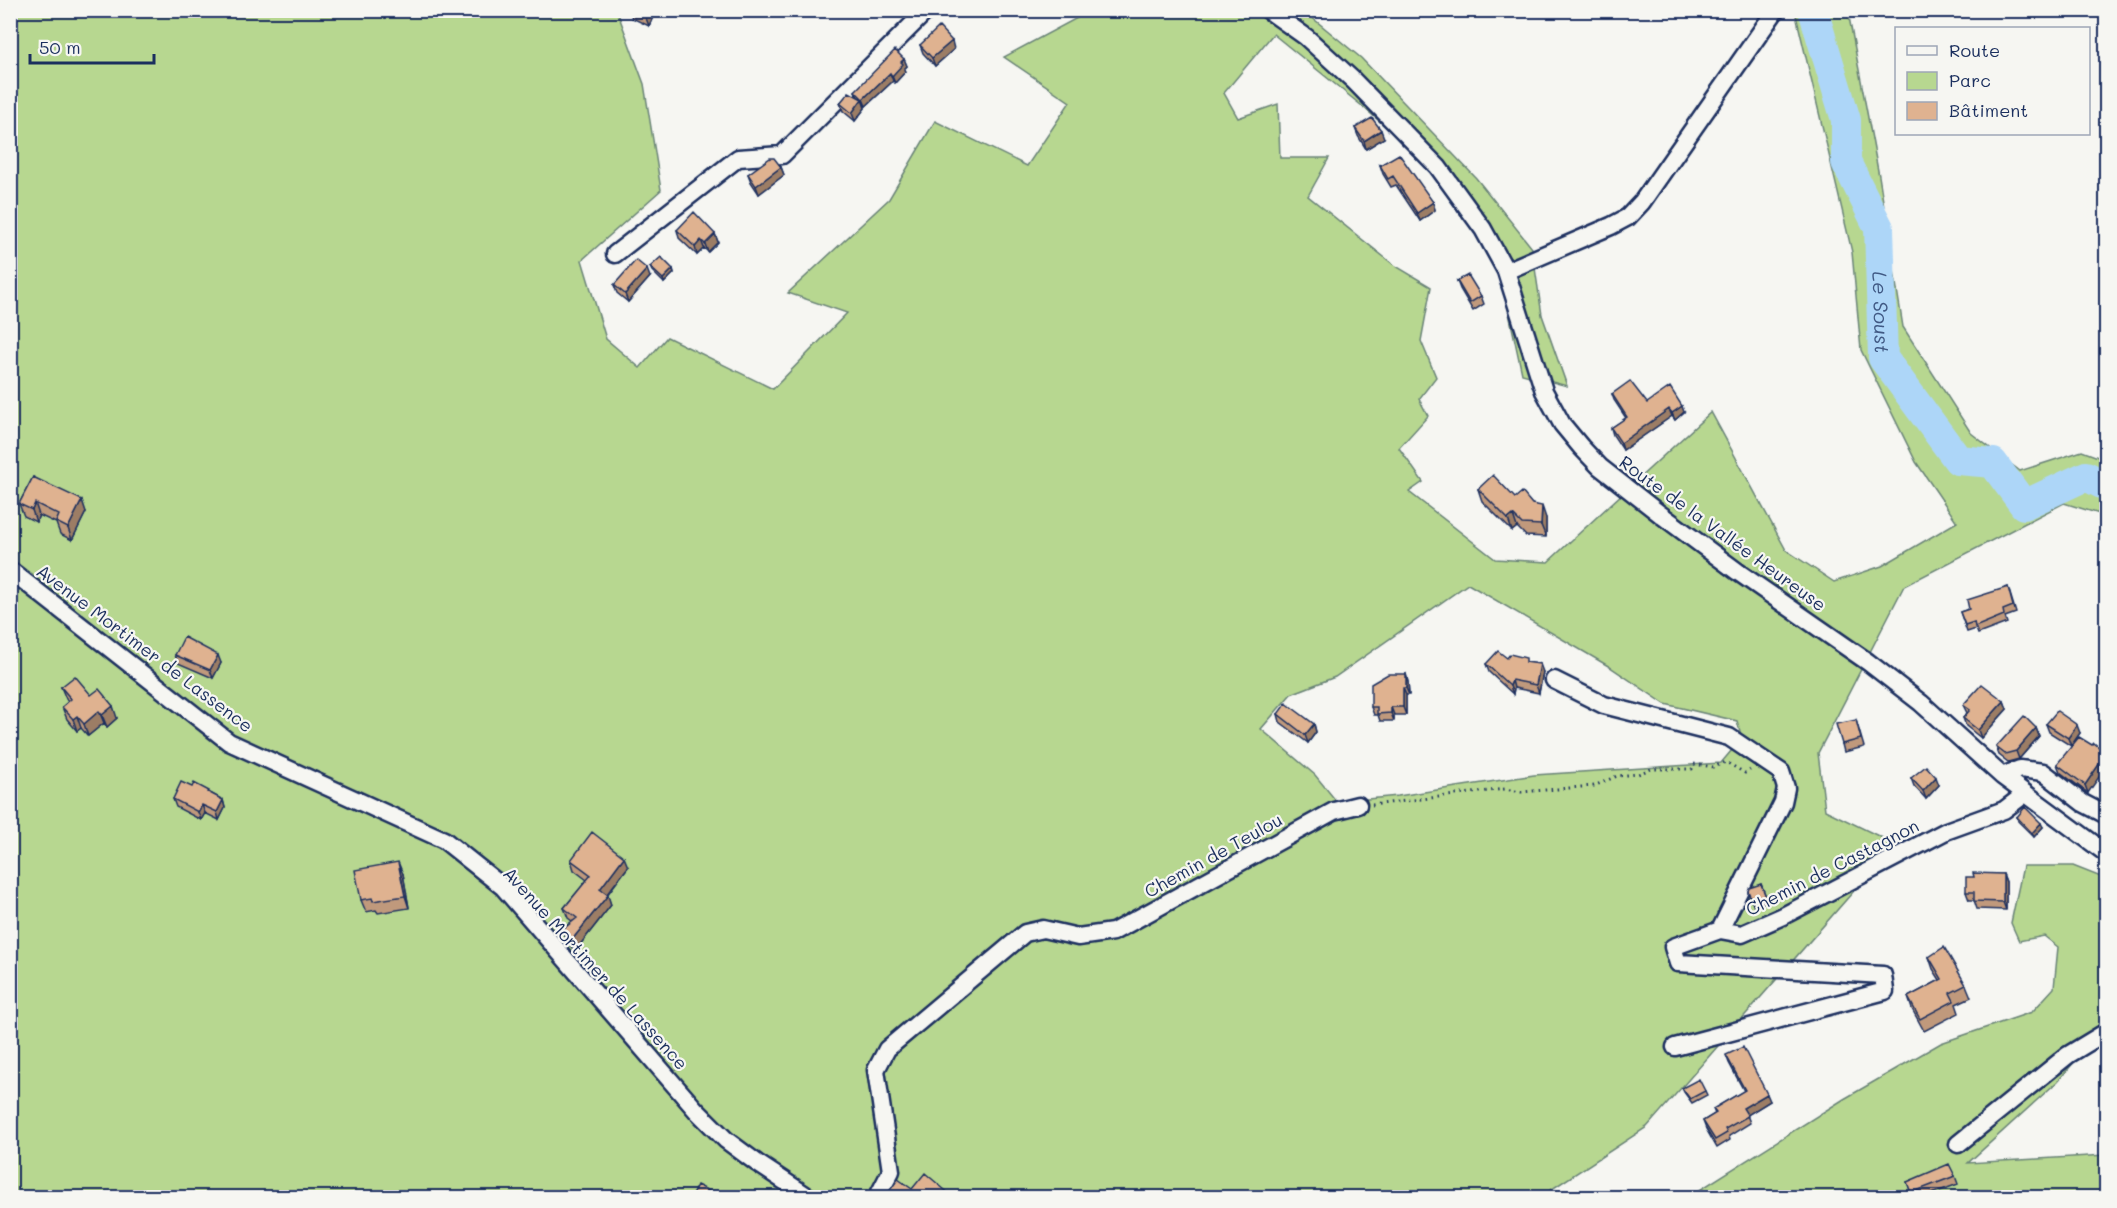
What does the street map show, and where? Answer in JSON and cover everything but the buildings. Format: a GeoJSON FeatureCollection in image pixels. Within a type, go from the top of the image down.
{"type":"FeatureCollection","features":[{"type":"Feature","properties":{"kind":"street"},"geometry":{"type":"LineString","coordinates":[[615,254],[738,158],[782,155],[927,10]]}},
{"type":"Feature","properties":{"kind":"street","name":"Route de la Vallée Heureuse"},"geometry":{"type":"LineString","coordinates":[[1268,10],[1306,37],[1353,80],[1438,167],[1483,229],[1506,271],[1544,391],[1562,424],[1599,466],[1738,572],[1868,662],[1921,703],[2002,776],[2106,853]]}},
{"type":"Feature","properties":{"kind":"street"},"geometry":{"type":"LineString","coordinates":[[1506,271],[1628,217],[1642,202],[1776,10]]}},
{"type":"Feature","properties":{"kind":"street","name":"Avenue Mortimer de Lassence"},"geometry":{"type":"LineString","coordinates":[[10,570],[230,742],[444,840],[503,887],[696,1110],[726,1140],[810,1197]]}},
{"type":"Feature","properties":{"kind":"street"},"geometry":{"type":"LineString","coordinates":[[1554,680],[1604,705],[1729,737],[1781,772],[1786,788],[1783,802],[1720,930]]}},
{"type":"Feature","properties":{"kind":"street"},"geometry":{"type":"LineString","coordinates":[[2002,776],[2020,768],[2043,772],[2083,803],[2106,815]]}},
{"type":"Feature","properties":{"kind":"street","name":"Chemin de Castagnon"},"geometry":{"type":"LineString","coordinates":[[1675,1047],[1885,991],[1883,975],[1678,963],[1673,947],[1720,930],[1742,934],[1783,916],[1946,831],[2004,810],[2025,794]]}},
{"type":"Feature","properties":{"kind":"street","name":"Chemin de Teulou"},"geometry":{"type":"LineString","coordinates":[[877,1197],[891,1171],[876,1070],[887,1049],[1025,933],[1043,929],[1078,937],[1113,932],[1334,811],[1358,805]]}},
{"type":"Feature","properties":{"kind":"street"},"geometry":{"type":"LineString","coordinates":[[1958,1144],[2067,1055],[2106,1032]]}},
{"type":"Feature","properties":{"kind":"path"},"geometry":{"type":"LineString","coordinates":[[1358,805],[1424,800],[1505,789],[1521,792],[1594,786],[1617,776],[1638,774],[1651,769],[1692,768],[1694,764],[1713,767],[1726,762],[1745,772]]}},
{"type":"Feature","properties":{"kind":"green space"},"geometry":{"type":"Polygon","coordinates":[[[10,11],[617,11],[644,84],[661,190],[582,260],[606,339],[640,368],[667,337],[773,389],[847,313],[788,293],[889,199],[935,121],[1027,166],[1070,102],[1004,57],[1090,11],[1304,11],[1361,58],[1476,178],[1532,248],[1542,315],[1567,386],[1522,374],[1503,285],[1486,248],[1450,195],[1405,144],[1273,34],[1224,93],[1238,118],[1278,104],[1280,158],[1329,158],[1308,196],[1394,265],[1431,287],[1421,341],[1436,377],[1419,399],[1428,416],[1399,448],[1423,482],[1409,492],[1495,559],[1548,562],[1711,412],[1786,550],[1834,582],[1882,566],[1957,522],[1916,462],[1861,350],[1852,252],[1795,11],[1852,11],[1849,17],[1879,176],[1903,327],[1971,433],[2020,471],[2082,451],[2106,460],[2106,516],[2064,503],[1904,586],[1818,753],[1825,810],[1895,844],[1647,1127],[1540,1197],[11,1197],[10,11]],[[1468,584],[1335,677],[1291,694],[1261,729],[1315,775],[1337,802],[1398,796],[1534,775],[1721,763],[1742,738],[1737,721],[1665,704],[1610,667],[1468,584]]]}},
{"type":"Feature","properties":{"kind":"green space"},"geometry":{"type":"Polygon","coordinates":[[[2023,866],[2073,866],[2106,879],[2106,1025],[2058,1081],[1968,1163],[2106,1155],[2106,1197],[1687,1198],[1844,1099],[1941,1043],[2032,1012],[2054,988],[2058,947],[2044,936],[2019,941],[2011,923],[2023,866]]]}},
{"type":"Feature","properties":{"kind":"waterway","name":"Le Soust"},"geometry":{"type":"LineString","coordinates":[[1813,10],[1846,120],[1846,162],[1879,228],[1883,358],[1958,460],[1993,463],[2024,505],[2086,476],[2106,486]]}}]}
